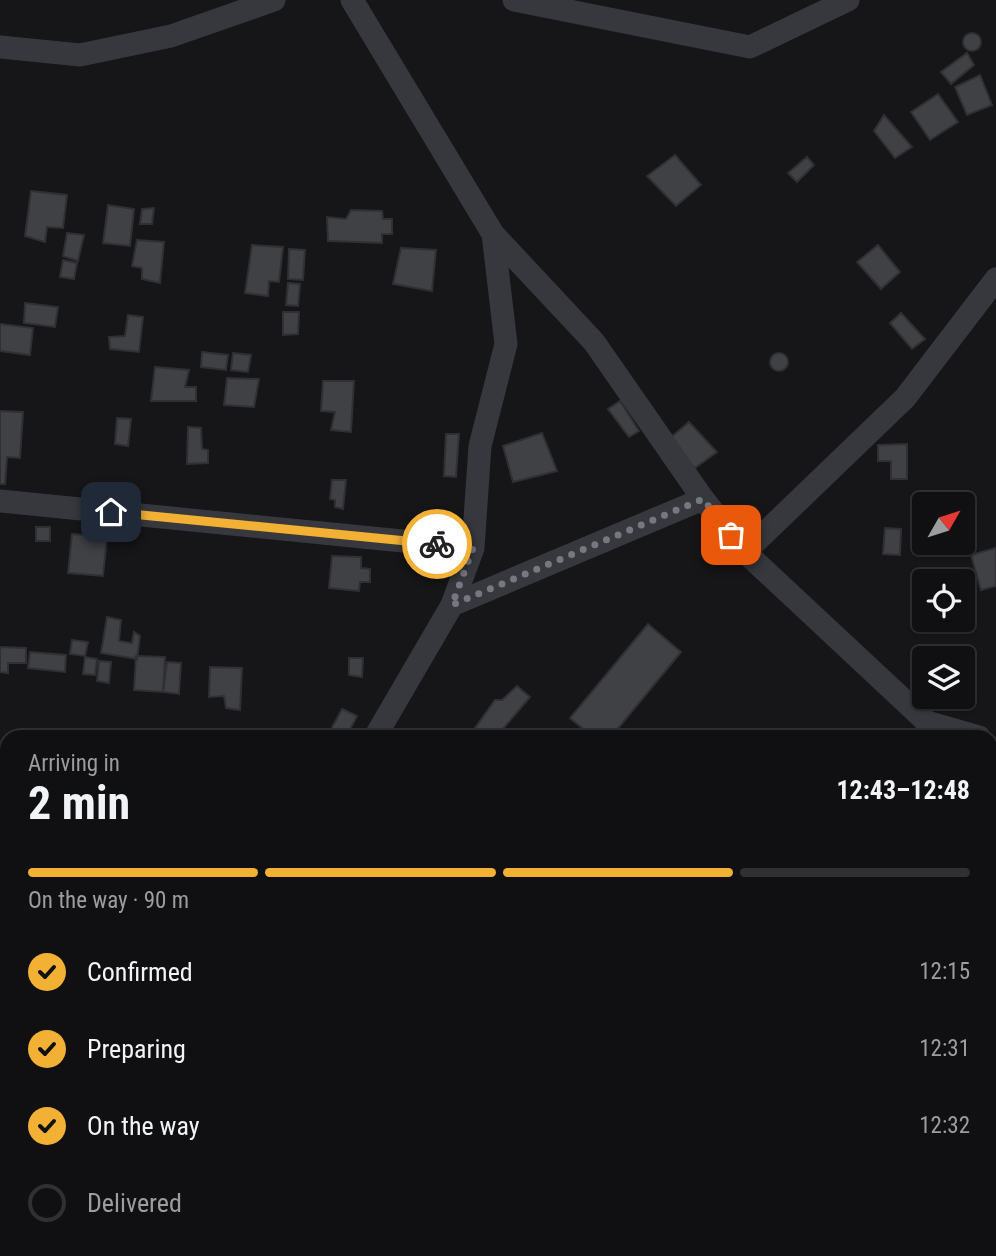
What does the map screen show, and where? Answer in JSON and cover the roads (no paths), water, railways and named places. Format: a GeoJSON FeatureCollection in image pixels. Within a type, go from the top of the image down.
{"type":"FeatureCollection","features":[{"type":"Feature","properties":{"kind":"street"},"geometry":{"type":"LineString","coordinates":[[0,47],[80,55],[171,36],[274,0]]}},
{"type":"Feature","properties":{"kind":"street"},"geometry":{"type":"LineString","coordinates":[[352,0],[493,234],[594,342],[703,499],[745,552],[927,729]]}},
{"type":"Feature","properties":{"kind":"street"},"geometry":{"type":"LineString","coordinates":[[514,0],[750,47],[848,0]]}},
{"type":"Feature","properties":{"kind":"street"},"geometry":{"type":"LineString","coordinates":[[379,730],[452,605],[473,548],[480,446],[506,344],[493,234]]}},
{"type":"Feature","properties":{"kind":"street"},"geometry":{"type":"LineString","coordinates":[[745,552],[905,398],[996,279]]}},
{"type":"Feature","properties":{"kind":"street"},"geometry":{"type":"LineString","coordinates":[[452,605],[703,499]]}},
{"type":"Feature","properties":{"kind":"street"},"geometry":{"type":"LineString","coordinates":[[0,501],[473,548]]}}]}
